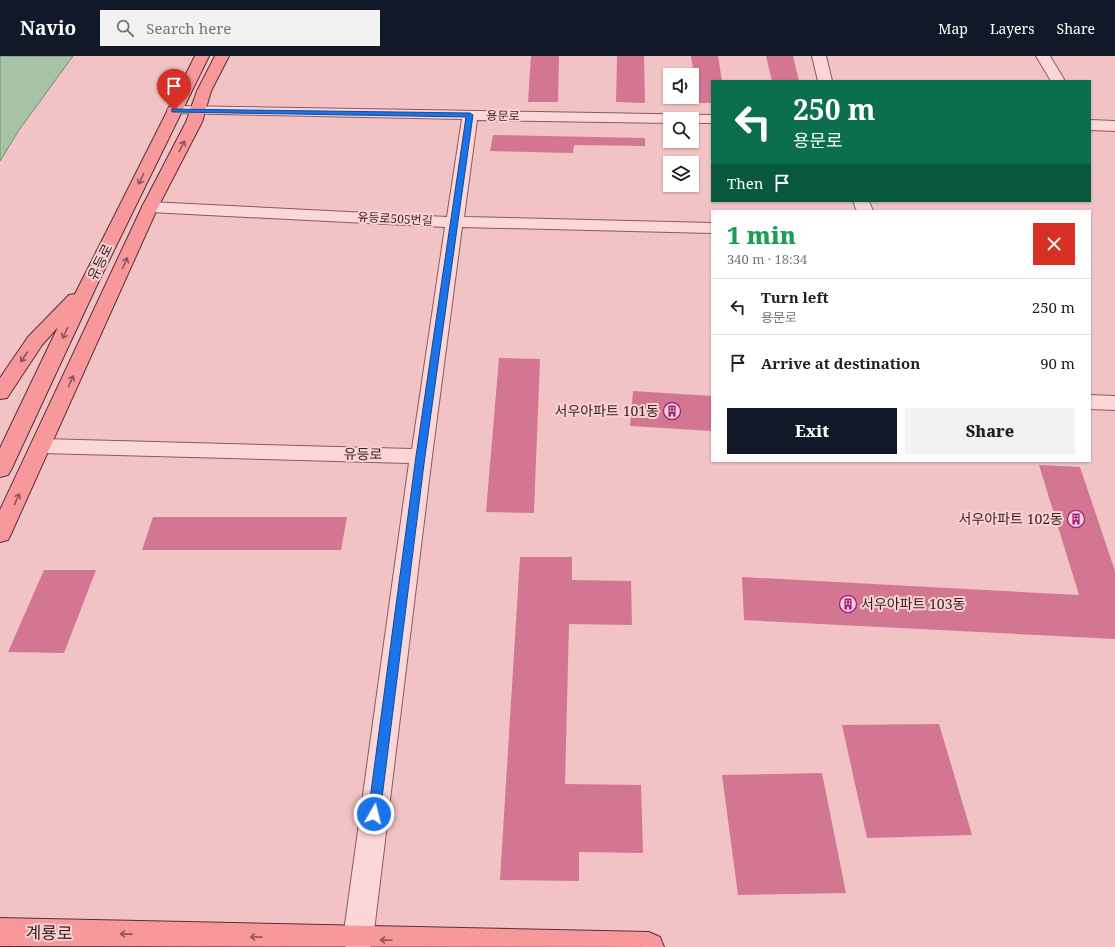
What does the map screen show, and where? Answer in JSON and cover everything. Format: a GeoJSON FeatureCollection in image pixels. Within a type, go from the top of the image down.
{"type":"FeatureCollection","features":[{"type":"Feature","properties":{"kind":"main road","name":"유등로"},"geometry":{"type":"LineString","coordinates":[[0,470],[174,110],[202,56]]}},
{"type":"Feature","properties":{"kind":"main road","name":"유등로"},"geometry":{"type":"LineString","coordinates":[[0,534],[42,446],[150,207],[199,111],[204,91],[222,56]]}},
{"type":"Feature","properties":{"kind":"main road"},"geometry":{"type":"LineString","coordinates":[[0,393],[35,341],[88,287]]}},
{"type":"Feature","properties":{"kind":"main road","name":"계룡로"},"geometry":{"type":"LineString","coordinates":[[0,932],[358,939],[649,947]]}},
{"type":"Feature","properties":{"kind":"street"},"geometry":{"type":"LineString","coordinates":[[819,56],[825,80]]}},
{"type":"Feature","properties":{"kind":"street"},"geometry":{"type":"LineString","coordinates":[[1043,56],[1057,80]]}},
{"type":"Feature","properties":{"kind":"street","name":"용문로"},"geometry":{"type":"LineString","coordinates":[[174,110],[711,119]]}},
{"type":"Feature","properties":{"kind":"street"},"geometry":{"type":"LineString","coordinates":[[358,939],[420,456],[470,115]]}},
{"type":"Feature","properties":{"kind":"street"},"geometry":{"type":"LineString","coordinates":[[1091,125],[1115,126]]}},
{"type":"Feature","properties":{"kind":"street","name":"유등로505번길"},"geometry":{"type":"LineString","coordinates":[[150,207],[454,222],[711,228]]}},
{"type":"Feature","properties":{"kind":"street"},"geometry":{"type":"LineString","coordinates":[[1091,402],[1115,402]]}},
{"type":"Feature","properties":{"kind":"street","name":"유등로"},"geometry":{"type":"LineString","coordinates":[[42,446],[420,456]]}},
{"type":"Feature","properties":{"kind":"shaded area"},"geometry":{"type":"Polygon","coordinates":[[[0,56],[73,56],[19,130],[0,161],[0,56]]]}},
{"type":"Feature","properties":{"kind":"building"},"geometry":{"type":"Polygon","coordinates":[[[531,56],[559,56],[558,102],[528,102],[531,56]]]}},
{"type":"Feature","properties":{"kind":"building"},"geometry":{"type":"Polygon","coordinates":[[[617,56],[644,56],[645,103],[616,102],[617,56]]]}},
{"type":"Feature","properties":{"kind":"building"},"geometry":{"type":"Polygon","coordinates":[[[691,56],[718,56],[722,80],[711,80],[711,103],[699,103],[699,68],[693,68],[691,56]]]}},
{"type":"Feature","properties":{"kind":"building"},"geometry":{"type":"Polygon","coordinates":[[[766,56],[793,56],[799,80],[772,80],[766,56]]]}},
{"type":"Feature","properties":{"kind":"building"},"geometry":{"type":"Polygon","coordinates":[[[493,135],[645,138],[645,146],[574,145],[573,153],[490,151],[493,135]]]}},
{"type":"Feature","properties":{"kind":"building"},"geometry":{"type":"Polygon","coordinates":[[[499,358],[540,359],[534,513],[486,512],[499,358]]]}},
{"type":"Feature","properties":{"kind":"building","name":"서우아파트 101동"},"geometry":{"type":"Polygon","coordinates":[[[633,391],[711,396],[711,431],[630,426],[633,391]]]}},
{"type":"Feature","properties":{"kind":"building"},"geometry":{"type":"Polygon","coordinates":[[[1039,465],[1080,467],[1115,571],[1115,639],[744,620],[742,577],[1079,595],[1039,465]]]}},
{"type":"Feature","properties":{"kind":"building"},"geometry":{"type":"Polygon","coordinates":[[[153,517],[347,517],[341,550],[142,550],[153,517]]]}},
{"type":"Feature","properties":{"kind":"building"},"geometry":{"type":"Polygon","coordinates":[[[520,557],[572,557],[572,580],[631,581],[632,625],[569,624],[565,784],[641,785],[643,853],[579,852],[579,881],[500,880],[520,557]]]}},
{"type":"Feature","properties":{"kind":"building"},"geometry":{"type":"Polygon","coordinates":[[[44,570],[96,570],[64,653],[8,652],[44,570]]]}},
{"type":"Feature","properties":{"kind":"building"},"geometry":{"type":"Polygon","coordinates":[[[939,724],[972,835],[867,838],[842,725],[939,724]]]}},
{"type":"Feature","properties":{"kind":"building"},"geometry":{"type":"Polygon","coordinates":[[[822,773],[846,893],[738,895],[722,775],[822,773]]]}},
{"type":"Feature","properties":{"kind":"place","name":"서우아파트 101동"},"geometry":{"type":"Point","coordinates":[672,411]}},
{"type":"Feature","properties":{"kind":"place","name":"서우아파트 102동"},"geometry":{"type":"Point","coordinates":[1076,519]}},
{"type":"Feature","properties":{"kind":"place","name":"서우아파트 103동"},"geometry":{"type":"Point","coordinates":[848,604]}},
{"type":"Feature","properties":{"kind":"route"},"geometry":{"type":"LineString","coordinates":[[174,110],[470,115],[420,456],[374,814]]}}]}
